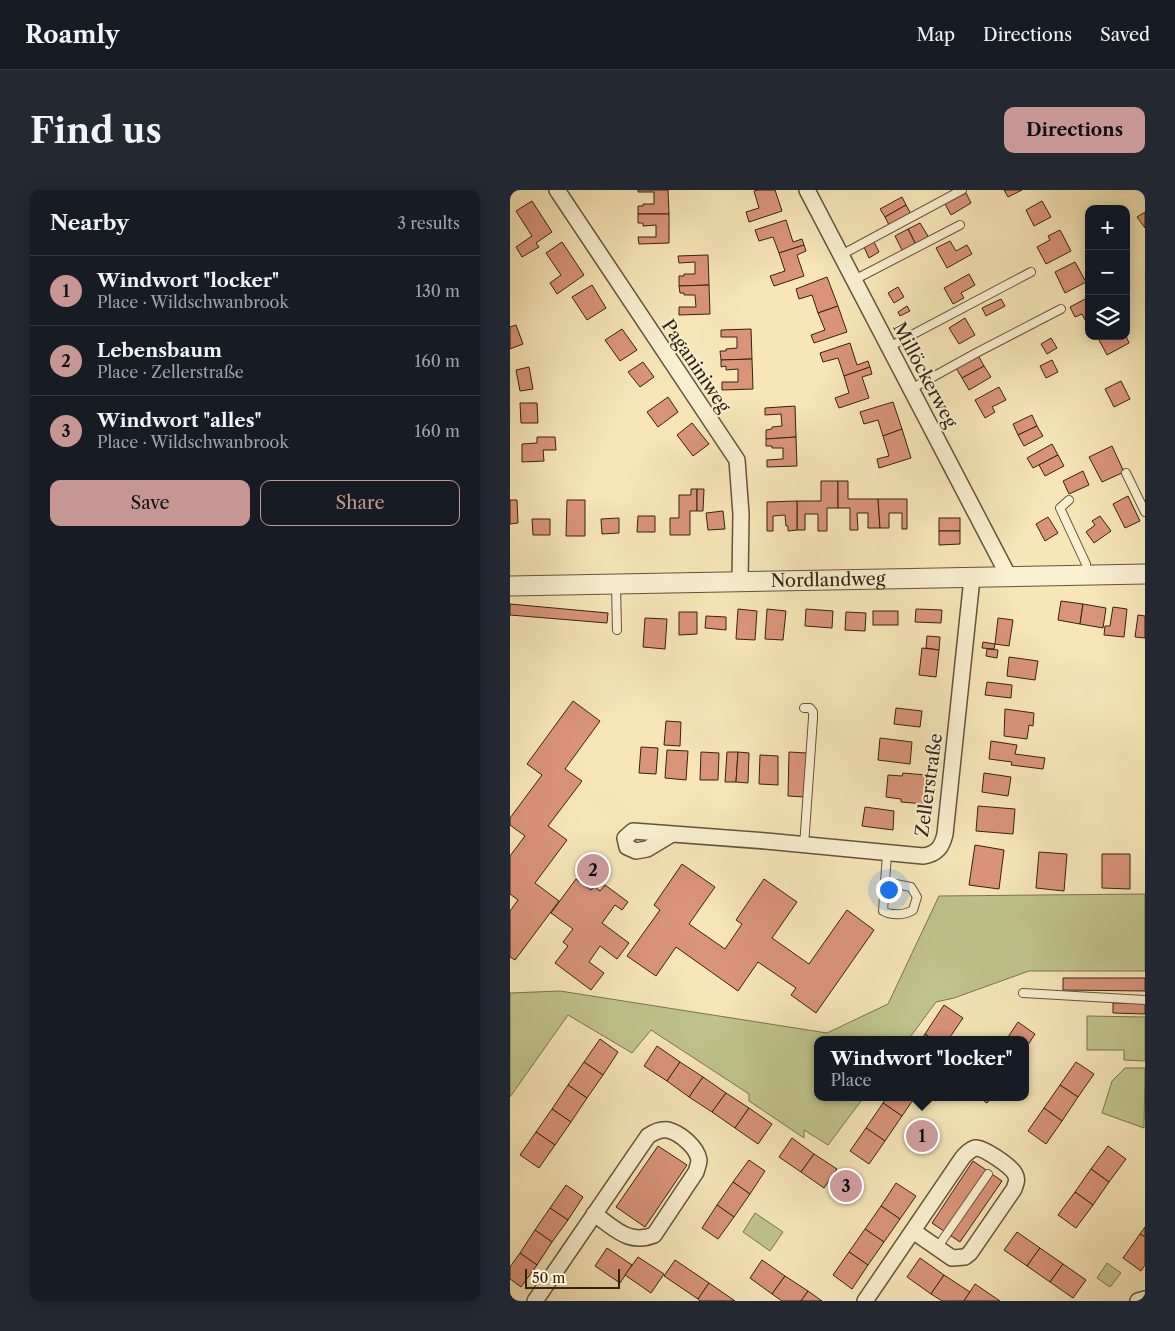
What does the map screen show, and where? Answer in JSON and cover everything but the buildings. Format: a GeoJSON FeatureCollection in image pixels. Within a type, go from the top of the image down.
{"type":"FeatureCollection","features":[{"type":"Feature","properties":{"kind":"street","name":"Paganiniweg"},"geometry":{"type":"LineString","coordinates":[[557,190],[737,460],[741,514],[740,582]]}},
{"type":"Feature","properties":{"kind":"street","name":"Millöckerweg"},"geometry":{"type":"LineString","coordinates":[[807,190],[1009,577]]}},
{"type":"Feature","properties":{"kind":"street","name":"Nordlandweg"},"geometry":{"type":"LineString","coordinates":[[510,586],[1145,574]]}},
{"type":"Feature","properties":{"kind":"street","name":"Zellerstraße"},"geometry":{"type":"LineString","coordinates":[[672,834],[887,854],[931,855],[943,844],[972,578]]}},
{"type":"Feature","properties":{"kind":"street"},"geometry":{"type":"LineString","coordinates":[[536,1301],[594,1214],[648,1136],[657,1131],[667,1130],[689,1143],[696,1152],[699,1162],[696,1172],[654,1234],[644,1239],[630,1238],[594,1214]]}},
{"type":"Feature","properties":{"kind":"street"},"geometry":{"type":"LineString","coordinates":[[865,1301],[912,1231],[969,1151],[976,1148],[984,1150],[1015,1173],[1017,1181],[1014,1189],[970,1253],[965,1257],[952,1258],[912,1231]]}},
{"type":"Feature","properties":{"kind":"street"},"geometry":{"type":"LineString","coordinates":[[1138,1301],[1145,1299]]}},
{"type":"Feature","properties":{"kind":"lane"},"geometry":{"type":"LineString","coordinates":[[841,255],[962,190]]}},
{"type":"Feature","properties":{"kind":"lane"},"geometry":{"type":"LineString","coordinates":[[854,280],[960,225]]}},
{"type":"Feature","properties":{"kind":"lane"},"geometry":{"type":"LineString","coordinates":[[889,347],[1031,272]]}},
{"type":"Feature","properties":{"kind":"lane"},"geometry":{"type":"LineString","coordinates":[[911,389],[1061,309]]}},
{"type":"Feature","properties":{"kind":"lane"},"geometry":{"type":"LineString","coordinates":[[1126,473],[1145,512]]}},
{"type":"Feature","properties":{"kind":"lane"},"geometry":{"type":"LineString","coordinates":[[1069,500],[1060,508],[1086,564],[1086,576]]}},
{"type":"Feature","properties":{"kind":"lane"},"geometry":{"type":"LineString","coordinates":[[616,584],[617,630]]}},
{"type":"Feature","properties":{"kind":"lane"},"geometry":{"type":"LineString","coordinates":[[804,708],[810,708],[814,718],[804,846]]}},
{"type":"Feature","properties":{"kind":"lane"},"geometry":{"type":"LineString","coordinates":[[885,882],[911,887],[917,897],[913,910],[904,914],[889,914],[883,911],[885,882],[887,854]]}},
{"type":"Feature","properties":{"kind":"lane"},"geometry":{"type":"LineString","coordinates":[[1023,993],[1145,1000]]}},
{"type":"Feature","properties":{"kind":"lane"},"geometry":{"type":"LineString","coordinates":[[937,1248],[988,1174]]}},
{"type":"Feature","properties":{"kind":"green space"},"geometry":{"type":"Polygon","coordinates":[[[1145,894],[1145,971],[1029,971],[954,998],[936,1002],[911,1036],[814,1036],[814,1101],[861,1101],[828,1145],[804,1130],[804,1138],[749,1101],[749,1094],[651,1030],[632,1053],[568,1015],[510,1097],[510,993],[560,991],[827,1033],[888,1004],[939,896],[1145,894]]]}},
{"type":"Feature","properties":{"kind":"green space"},"geometry":{"type":"Polygon","coordinates":[[[1087,1016],[1145,1017],[1145,1061],[1124,1060],[1124,1050],[1087,1050],[1087,1016]]]}},
{"type":"Feature","properties":{"kind":"green space"},"geometry":{"type":"Polygon","coordinates":[[[1125,1068],[1145,1068],[1144,1128],[1102,1113],[1112,1081],[1125,1068]]]}},
{"type":"Feature","properties":{"kind":"green space"},"geometry":{"type":"Polygon","coordinates":[[[755,1213],[783,1232],[770,1251],[743,1232],[755,1213]]]}},
{"type":"Feature","properties":{"kind":"green space"},"geometry":{"type":"Polygon","coordinates":[[[1107,1263],[1121,1273],[1110,1287],[1097,1278],[1107,1263]]]}},
{"type":"Feature","properties":{"kind":"place","name":"Lebensbaum"},"geometry":{"type":"Point","coordinates":[593,870]}},
{"type":"Feature","properties":{"kind":"place","name":"Windwort \"locker\""},"geometry":{"type":"Point","coordinates":[922,1136]}},
{"type":"Feature","properties":{"kind":"place","name":"Windwort \"alles\""},"geometry":{"type":"Point","coordinates":[846,1186]}}]}
